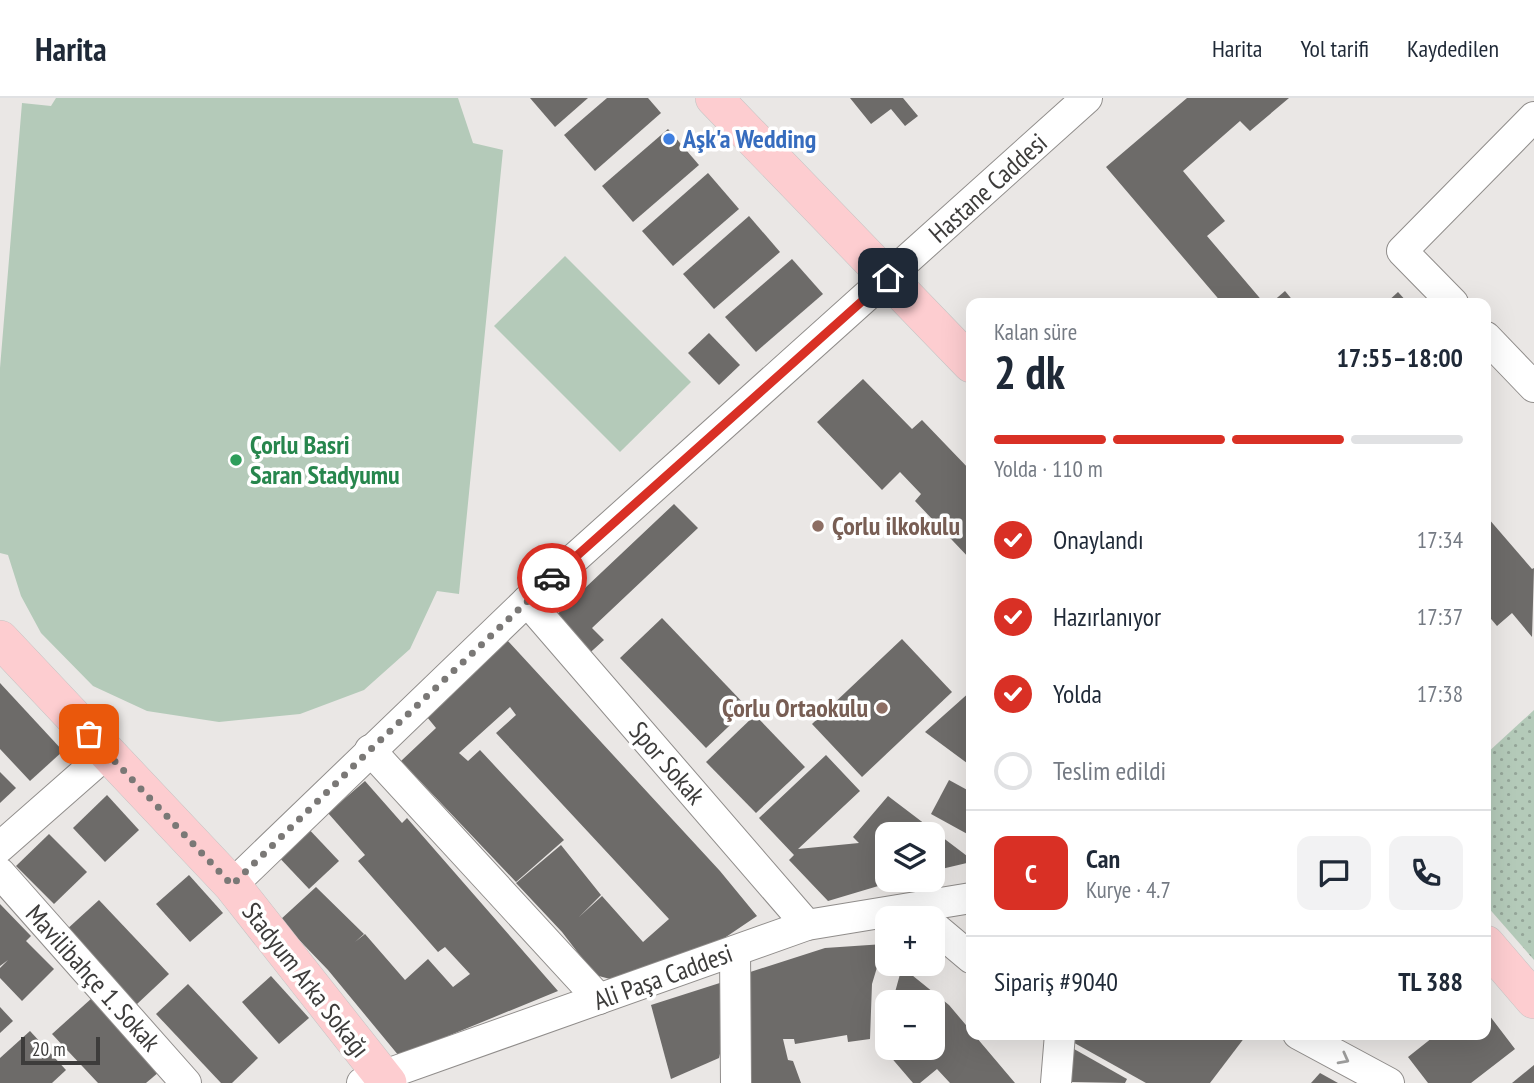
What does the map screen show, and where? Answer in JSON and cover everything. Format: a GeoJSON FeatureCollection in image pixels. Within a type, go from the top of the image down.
{"type":"FeatureCollection","features":[{"type":"Feature","properties":{"kind":"main road"},"geometry":{"type":"LineString","coordinates":[[715,98],[966,359]]}},
{"type":"Feature","properties":{"kind":"main road","name":"Stadyum Arka Sokağı"},"geometry":{"type":"LineString","coordinates":[[0,639],[232,885],[377,1081]]}},
{"type":"Feature","properties":{"kind":"main road"},"geometry":{"type":"LineString","coordinates":[[1491,950],[1534,1000]]}},
{"type":"Feature","properties":{"kind":"street","name":"Hastane Caddesi"},"geometry":{"type":"LineString","coordinates":[[232,885],[527,601],[1087,98]]}},
{"type":"Feature","properties":{"kind":"street"},"geometry":{"type":"LineString","coordinates":[[1448,298],[1402,251],[1534,117]]}},
{"type":"Feature","properties":{"kind":"street"},"geometry":{"type":"LineString","coordinates":[[1491,342],[1534,387]]}},
{"type":"Feature","properties":{"kind":"street","name":"Spor Sokak"},"geometry":{"type":"LineString","coordinates":[[527,601],[807,925]]}},
{"type":"Feature","properties":{"kind":"street"},"geometry":{"type":"LineString","coordinates":[[370,750],[599,999]]}},
{"type":"Feature","properties":{"kind":"street"},"geometry":{"type":"LineString","coordinates":[[0,847],[107,753]]}},
{"type":"Feature","properties":{"kind":"street","name":"Mavilibahçe 1. Sokak"},"geometry":{"type":"LineString","coordinates":[[0,873],[186,1083]]}},
{"type":"Feature","properties":{"kind":"street","name":"Ali Paşa Caddesi"},"geometry":{"type":"LineString","coordinates":[[945,909],[966,900]]}},
{"type":"Feature","properties":{"kind":"street","name":"Ali Paşa Caddesi"},"geometry":{"type":"LineString","coordinates":[[377,1081],[807,925],[875,921]]}},
{"type":"Feature","properties":{"kind":"street"},"geometry":{"type":"LineString","coordinates":[[945,937],[966,954]]}},
{"type":"Feature","properties":{"kind":"street"},"geometry":{"type":"LineString","coordinates":[[735,951],[736,1083]]}},
{"type":"Feature","properties":{"kind":"street"},"geometry":{"type":"LineString","coordinates":[[1056,1083],[1060,1040]]}},
{"type":"Feature","properties":{"kind":"street"},"geometry":{"type":"LineString","coordinates":[[1309,1040],[1390,1083]]}},
{"type":"Feature","properties":{"kind":"green space","name":"Çorlu Basri Saran Stadyumu"},"geometry":{"type":"Polygon","coordinates":[[[56,98],[458,98],[473,143],[503,150],[459,594],[437,591],[410,649],[364,690],[300,714],[219,722],[147,711],[93,686],[41,633],[21,596],[8,555],[0,553],[0,368],[22,103],[51,106],[56,98]]]}},
{"type":"Feature","properties":{"kind":"green space"},"geometry":{"type":"Polygon","coordinates":[[[565,256],[691,382],[620,452],[494,326],[565,256]]]}},
{"type":"Feature","properties":{"kind":"green space"},"geometry":{"type":"Polygon","coordinates":[[[1534,710],[1534,960],[1491,911],[1491,749],[1534,710]]]}},
{"type":"Feature","properties":{"kind":"building"},"geometry":{"type":"Polygon","coordinates":[[[530,98],[588,98],[555,127],[530,98]]]}},
{"type":"Feature","properties":{"kind":"building"},"geometry":{"type":"Polygon","coordinates":[[[607,98],[648,98],[661,113],[595,171],[564,135],[607,98]]]}},
{"type":"Feature","properties":{"kind":"building"},"geometry":{"type":"Polygon","coordinates":[[[850,98],[903,98],[918,116],[905,126],[891,109],[871,124],[850,98]]]}},
{"type":"Feature","properties":{"kind":"building"},"geometry":{"type":"Polygon","coordinates":[[[1187,98],[1289,98],[1250,131],[1240,121],[1183,171],[1225,221],[1207,236],[1260,298],[1218,298],[1106,167],[1187,98]]]}},
{"type":"Feature","properties":{"kind":"building"},"geometry":{"type":"Polygon","coordinates":[[[668,129],[699,165],[633,222],[602,186],[668,129]]]}},
{"type":"Feature","properties":{"kind":"building"},"geometry":{"type":"Polygon","coordinates":[[[708,173],[739,209],[673,266],[642,231],[708,173]]]}},
{"type":"Feature","properties":{"kind":"building"},"geometry":{"type":"Polygon","coordinates":[[[749,216],[780,252],[714,309],[683,274],[749,216]]]}},
{"type":"Feature","properties":{"kind":"building"},"geometry":{"type":"Polygon","coordinates":[[[792,259],[823,294],[756,352],[725,317],[792,259]]]}},
{"type":"Feature","properties":{"kind":"building"},"geometry":{"type":"Polygon","coordinates":[[[1285,291],[1291,298],[1277,298],[1285,291]]]}},
{"type":"Feature","properties":{"kind":"building"},"geometry":{"type":"Polygon","coordinates":[[[1398,292],[1403,298],[1391,298],[1398,292]]]}},
{"type":"Feature","properties":{"kind":"building"},"geometry":{"type":"Polygon","coordinates":[[[709,333],[740,365],[719,385],[688,353],[709,333]]]}},
{"type":"Feature","properties":{"kind":"building"},"geometry":{"type":"Polygon","coordinates":[[[863,379],[912,429],[922,420],[966,466],[966,555],[915,501],[921,494],[900,472],[882,490],[817,422],[863,379]]]}},
{"type":"Feature","properties":{"kind":"building"},"geometry":{"type":"Polygon","coordinates":[[[674,504],[698,528],[592,628],[604,640],[583,659],[549,622],[674,504]]]}},
{"type":"Feature","properties":{"kind":"building"},"geometry":{"type":"Polygon","coordinates":[[[1491,521],[1532,569],[1534,568],[1532,637],[1512,613],[1497,626],[1491,619],[1491,521]]]}},
{"type":"Feature","properties":{"kind":"building"},"geometry":{"type":"Polygon","coordinates":[[[662,618],[748,708],[706,748],[620,658],[662,618]]]}},
{"type":"Feature","properties":{"kind":"building","name":"Çorlu Ortaokulu"},"geometry":{"type":"Polygon","coordinates":[[[902,639],[952,692],[862,777],[812,724],[902,639]]]}},
{"type":"Feature","properties":{"kind":"building"},"geometry":{"type":"Polygon","coordinates":[[[507,640],[720,871],[757,916],[720,941],[657,967],[610,979],[595,975],[562,932],[516,883],[561,845],[601,895],[579,917],[602,896],[643,942],[669,919],[496,733],[516,715],[510,707],[459,753],[468,761],[480,750],[564,840],[516,882],[401,761],[436,728],[427,717],[507,640]]]}},
{"type":"Feature","properties":{"kind":"building"},"geometry":{"type":"Polygon","coordinates":[[[0,683],[63,751],[30,781],[0,749],[0,683]]]}},
{"type":"Feature","properties":{"kind":"building"},"geometry":{"type":"Polygon","coordinates":[[[966,695],[966,762],[925,732],[966,695]]]}},
{"type":"Feature","properties":{"kind":"building"},"geometry":{"type":"Polygon","coordinates":[[[755,715],[805,767],[756,813],[706,762],[755,715]]]}},
{"type":"Feature","properties":{"kind":"building"},"geometry":{"type":"Polygon","coordinates":[[[826,755],[860,791],[798,849],[859,843],[853,837],[888,796],[922,822],[875,822],[875,887],[828,901],[789,860],[794,855],[759,818],[826,755]]]}},
{"type":"Feature","properties":{"kind":"building"},"geometry":{"type":"Polygon","coordinates":[[[0,772],[16,788],[0,803],[0,772]]]}},
{"type":"Feature","properties":{"kind":"building"},"geometry":{"type":"Polygon","coordinates":[[[949,780],[966,789],[966,833],[931,814],[949,780]]]}},
{"type":"Feature","properties":{"kind":"building"},"geometry":{"type":"Polygon","coordinates":[[[365,781],[402,823],[407,818],[558,991],[399,1056],[328,970],[280,920],[316,887],[364,934],[355,942],[365,934],[405,980],[428,959],[453,987],[470,974],[445,947],[438,952],[358,861],[365,855],[328,813],[365,781]]]}},
{"type":"Feature","properties":{"kind":"building"},"geometry":{"type":"Polygon","coordinates":[[[107,795],[139,830],[105,862],[73,828],[107,795]]]}},
{"type":"Feature","properties":{"kind":"building"},"geometry":{"type":"Polygon","coordinates":[[[304,824],[339,861],[309,889],[274,852],[304,824]]]}},
{"type":"Feature","properties":{"kind":"building"},"geometry":{"type":"Polygon","coordinates":[[[49,834],[87,872],[54,904],[16,866],[49,834]]]}},
{"type":"Feature","properties":{"kind":"building"},"geometry":{"type":"Polygon","coordinates":[[[945,839],[966,855],[966,863],[945,868],[945,839]]]}},
{"type":"Feature","properties":{"kind":"building"},"geometry":{"type":"Polygon","coordinates":[[[189,875],[223,913],[190,942],[156,904],[189,875]]]}},
{"type":"Feature","properties":{"kind":"building"},"geometry":{"type":"Polygon","coordinates":[[[99,900],[169,974],[136,1005],[65,931],[99,900]]]}},
{"type":"Feature","properties":{"kind":"building"},"geometry":{"type":"Polygon","coordinates":[[[0,904],[31,936],[26,941],[54,969],[22,1001],[0,978],[0,968],[8,960],[0,966],[0,904]]]}},
{"type":"Feature","properties":{"kind":"building"},"geometry":{"type":"Polygon","coordinates":[[[875,945],[870,1039],[848,1042],[847,1035],[795,1044],[794,1039],[783,1039],[788,1060],[793,1061],[801,1083],[752,1083],[745,1046],[741,975],[825,948],[875,945]]]}},
{"type":"Feature","properties":{"kind":"building"},"geometry":{"type":"Polygon","coordinates":[[[271,976],[309,1018],[279,1044],[242,1002],[271,976]]]}},
{"type":"Feature","properties":{"kind":"building"},"geometry":{"type":"Polygon","coordinates":[[[900,976],[913,976],[930,990],[896,990],[900,976]]]}},
{"type":"Feature","properties":{"kind":"building"},"geometry":{"type":"Polygon","coordinates":[[[726,981],[730,1012],[719,1058],[671,1079],[651,1005],[726,981]]]}},
{"type":"Feature","properties":{"kind":"building"},"geometry":{"type":"Polygon","coordinates":[[[188,984],[258,1058],[232,1083],[221,1083],[156,1014],[188,984]]]}},
{"type":"Feature","properties":{"kind":"building"},"geometry":{"type":"Polygon","coordinates":[[[92,998],[159,1072],[146,1083],[98,1083],[52,1034],[92,998]]]}},
{"type":"Feature","properties":{"kind":"building"},"geometry":{"type":"Polygon","coordinates":[[[945,1002],[966,1025],[966,1040],[979,1040],[1015,1083],[950,1083],[937,1069],[920,1083],[913,1083],[893,1060],[945,1060],[945,1002]]]}},
{"type":"Feature","properties":{"kind":"building"},"geometry":{"type":"Polygon","coordinates":[[[0,1007],[13,1021],[0,1033],[0,1007]]]}},
{"type":"Feature","properties":{"kind":"building"},"geometry":{"type":"Polygon","coordinates":[[[1491,1018],[1515,1049],[1471,1083],[1428,1083],[1408,1057],[1429,1040],[1491,1040],[1491,1018]]]}},
{"type":"Feature","properties":{"kind":"building"},"geometry":{"type":"Polygon","coordinates":[[[30,1031],[66,1070],[52,1083],[0,1083],[0,1058],[30,1031]]]}},
{"type":"Feature","properties":{"kind":"building"},"geometry":{"type":"Polygon","coordinates":[[[1069,1040],[1243,1040],[1210,1083],[1146,1083],[1069,1040]]]}},
{"type":"Feature","properties":{"kind":"building"},"geometry":{"type":"Polygon","coordinates":[[[1074,1049],[1127,1079],[1125,1083],[1071,1082],[1074,1049]]]}},
{"type":"Feature","properties":{"kind":"building"},"geometry":{"type":"Polygon","coordinates":[[[1534,1065],[1534,1083],[1512,1083],[1534,1065]]]}},
{"type":"Feature","properties":{"kind":"building"},"geometry":{"type":"Polygon","coordinates":[[[1320,1073],[1338,1083],[1311,1083],[1320,1073]]]}},
{"type":"Feature","properties":{"kind":"way so far"},"geometry":{"type":"LineString","coordinates":[[89,734],[232,885],[552,578]]}},
{"type":"Feature","properties":{"kind":"place","name":"Aşk'a Wedding"},"geometry":{"type":"Point","coordinates":[669,139]}},
{"type":"Feature","properties":{"kind":"place","name":"Çorlu Basri Saran Stadyumu"},"geometry":{"type":"Point","coordinates":[236,460]}},
{"type":"Feature","properties":{"kind":"place","name":"Çorlu ilkokulu"},"geometry":{"type":"Point","coordinates":[818,526]}},
{"type":"Feature","properties":{"kind":"place","name":"Çorlu Ortaokulu"},"geometry":{"type":"Point","coordinates":[882,708]}},
{"type":"Feature","properties":{"kind":"route"},"geometry":{"type":"LineString","coordinates":[[552,578],[888,278]]}}]}
